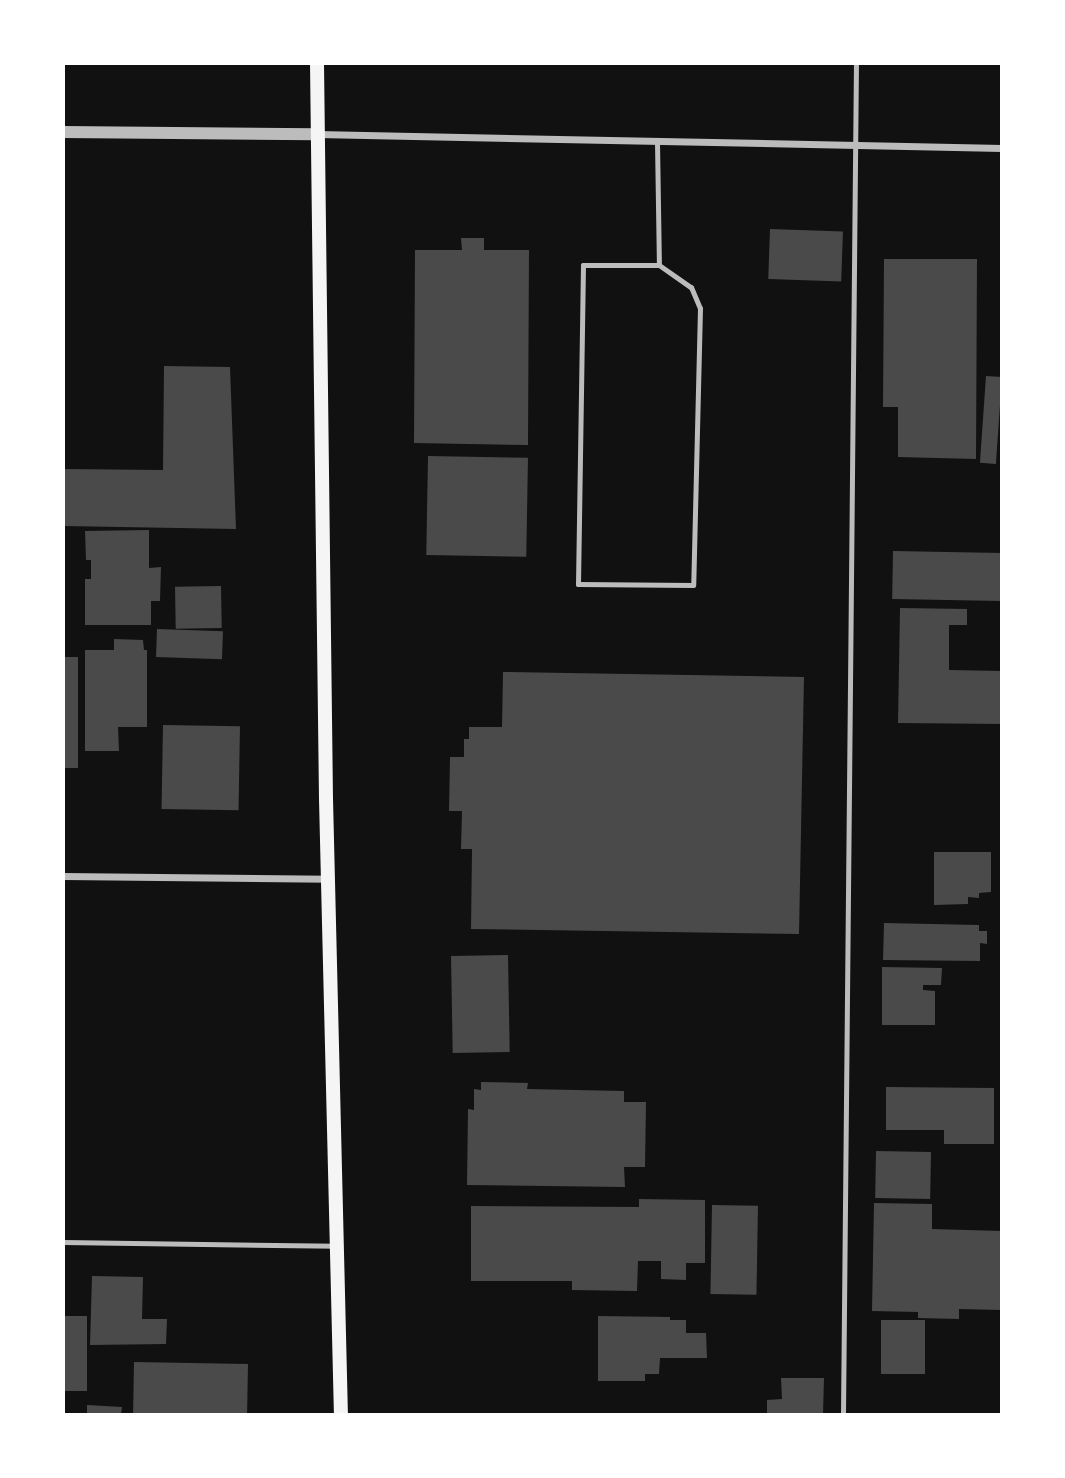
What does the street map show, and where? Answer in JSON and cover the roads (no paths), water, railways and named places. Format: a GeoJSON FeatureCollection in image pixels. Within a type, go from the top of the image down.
{"type":"FeatureCollection","features":[{"type":"Feature","properties":{"kind":"main road"},"geometry":{"type":"LineString","coordinates":[[317,63],[329,879],[341,1415]]}},
{"type":"Feature","properties":{"kind":"street"},"geometry":{"type":"LineString","coordinates":[[63,132],[316,134],[1002,148]]}},
{"type":"Feature","properties":{"kind":"street"},"geometry":{"type":"LineString","coordinates":[[63,876],[329,879]]}},
{"type":"Feature","properties":{"kind":"lane"},"geometry":{"type":"LineString","coordinates":[[843,1415],[856,63]]}},
{"type":"Feature","properties":{"kind":"lane"},"geometry":{"type":"LineString","coordinates":[[657,142],[659,265]]}},
{"type":"Feature","properties":{"kind":"lane"},"geometry":{"type":"LineString","coordinates":[[583,265],[659,265],[691,287],[700,308],[693,585],[578,584],[583,265]]}},
{"type":"Feature","properties":{"kind":"lane"},"geometry":{"type":"LineString","coordinates":[[63,1242],[339,1246]]}}]}
